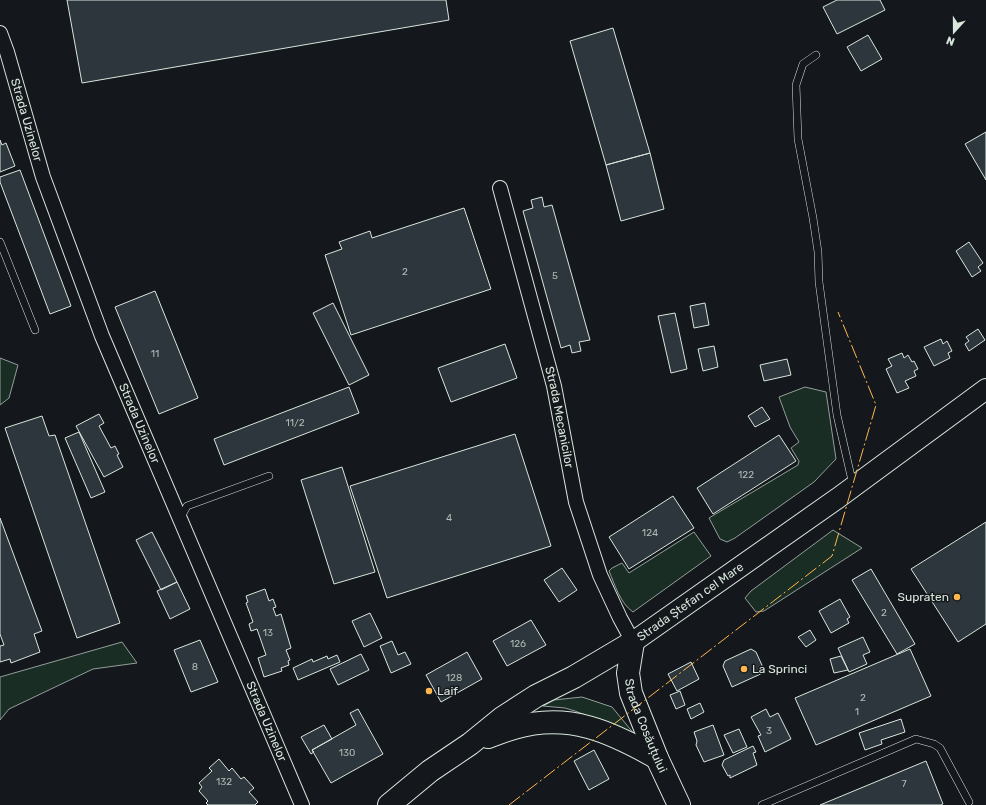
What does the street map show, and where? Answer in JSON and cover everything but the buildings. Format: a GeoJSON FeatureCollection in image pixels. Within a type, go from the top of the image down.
{"type":"FeatureCollection","features":[{"type":"Feature","properties":{"kind":"main road","name":"Strada Ștefan cel Mare"},"geometry":{"type":"LineString","coordinates":[[389,805],[430,771],[470,744],[502,718],[536,696],[574,677],[632,642],[854,487],[986,389]]}},
{"type":"Feature","properties":{"kind":"main road","name":"Strada Cosăuțului"},"geometry":{"type":"LineString","coordinates":[[632,642],[628,673],[631,693],[657,758],[679,805]]}},
{"type":"Feature","properties":{"kind":"main road"},"geometry":{"type":"LineString","coordinates":[[470,744],[514,728],[541,723],[556,723],[581,725],[593,728],[620,738],[657,758]]}},
{"type":"Feature","properties":{"kind":"street","name":"Strada Uzinelor"},"geometry":{"type":"LineString","coordinates":[[0,33],[3,52],[46,185],[102,336],[302,805]]}},
{"type":"Feature","properties":{"kind":"street","name":"Strada Mecanicilor"},"geometry":{"type":"LineString","coordinates":[[500,188],[554,386],[576,502],[600,575],[632,642]]}},
{"type":"Feature","properties":{"kind":"lane"},"geometry":{"type":"LineString","coordinates":[[816,55],[803,64],[796,85],[798,139],[818,252],[819,282],[836,415],[854,487]]}},
{"type":"Feature","properties":{"kind":"lane"},"geometry":{"type":"LineString","coordinates":[[0,242],[36,330]]}},
{"type":"Feature","properties":{"kind":"lane"},"geometry":{"type":"LineString","coordinates":[[180,519],[187,506],[269,476]]}},
{"type":"Feature","properties":{"kind":"lane"},"geometry":{"type":"LineString","coordinates":[[762,805],[916,739],[934,744],[940,748],[968,802]]}},
{"type":"Feature","properties":{"kind":"green space"},"geometry":{"type":"Polygon","coordinates":[[[0,358],[18,365],[9,398],[0,405],[0,358]]]}},
{"type":"Feature","properties":{"kind":"green space"},"geometry":{"type":"Polygon","coordinates":[[[805,387],[826,392],[836,459],[814,482],[735,538],[727,542],[720,539],[709,518],[798,465],[799,461],[791,448],[799,442],[790,427],[779,397],[805,387]]]}},
{"type":"Feature","properties":{"kind":"green space"},"geometry":{"type":"Polygon","coordinates":[[[833,530],[862,548],[764,611],[756,612],[745,598],[751,591],[833,530]]]}},
{"type":"Feature","properties":{"kind":"green space"},"geometry":{"type":"Polygon","coordinates":[[[694,532],[711,556],[633,612],[628,608],[621,599],[609,571],[622,563],[629,573],[694,532]]]}},
{"type":"Feature","properties":{"kind":"green space"},"geometry":{"type":"Polygon","coordinates":[[[122,642],[137,663],[93,669],[9,709],[0,720],[0,677],[122,642]]]}},
{"type":"Feature","properties":{"kind":"green space"},"geometry":{"type":"Polygon","coordinates":[[[582,697],[612,707],[635,735],[575,711],[565,708],[543,706],[554,700],[582,697]]]}},
{"type":"Feature","properties":{"kind":"power"},"geometry":{"type":"LineString","coordinates":[[509,805],[832,556],[876,405],[838,312]]}},
{"type":"Feature","properties":{"kind":"place","name":"Supraten"},"geometry":{"type":"Point","coordinates":[957,597]}},
{"type":"Feature","properties":{"kind":"place","name":"La Sprinci"},"geometry":{"type":"Point","coordinates":[744,669]}},
{"type":"Feature","properties":{"kind":"place","name":"Laif"},"geometry":{"type":"Point","coordinates":[429,691]}}]}
